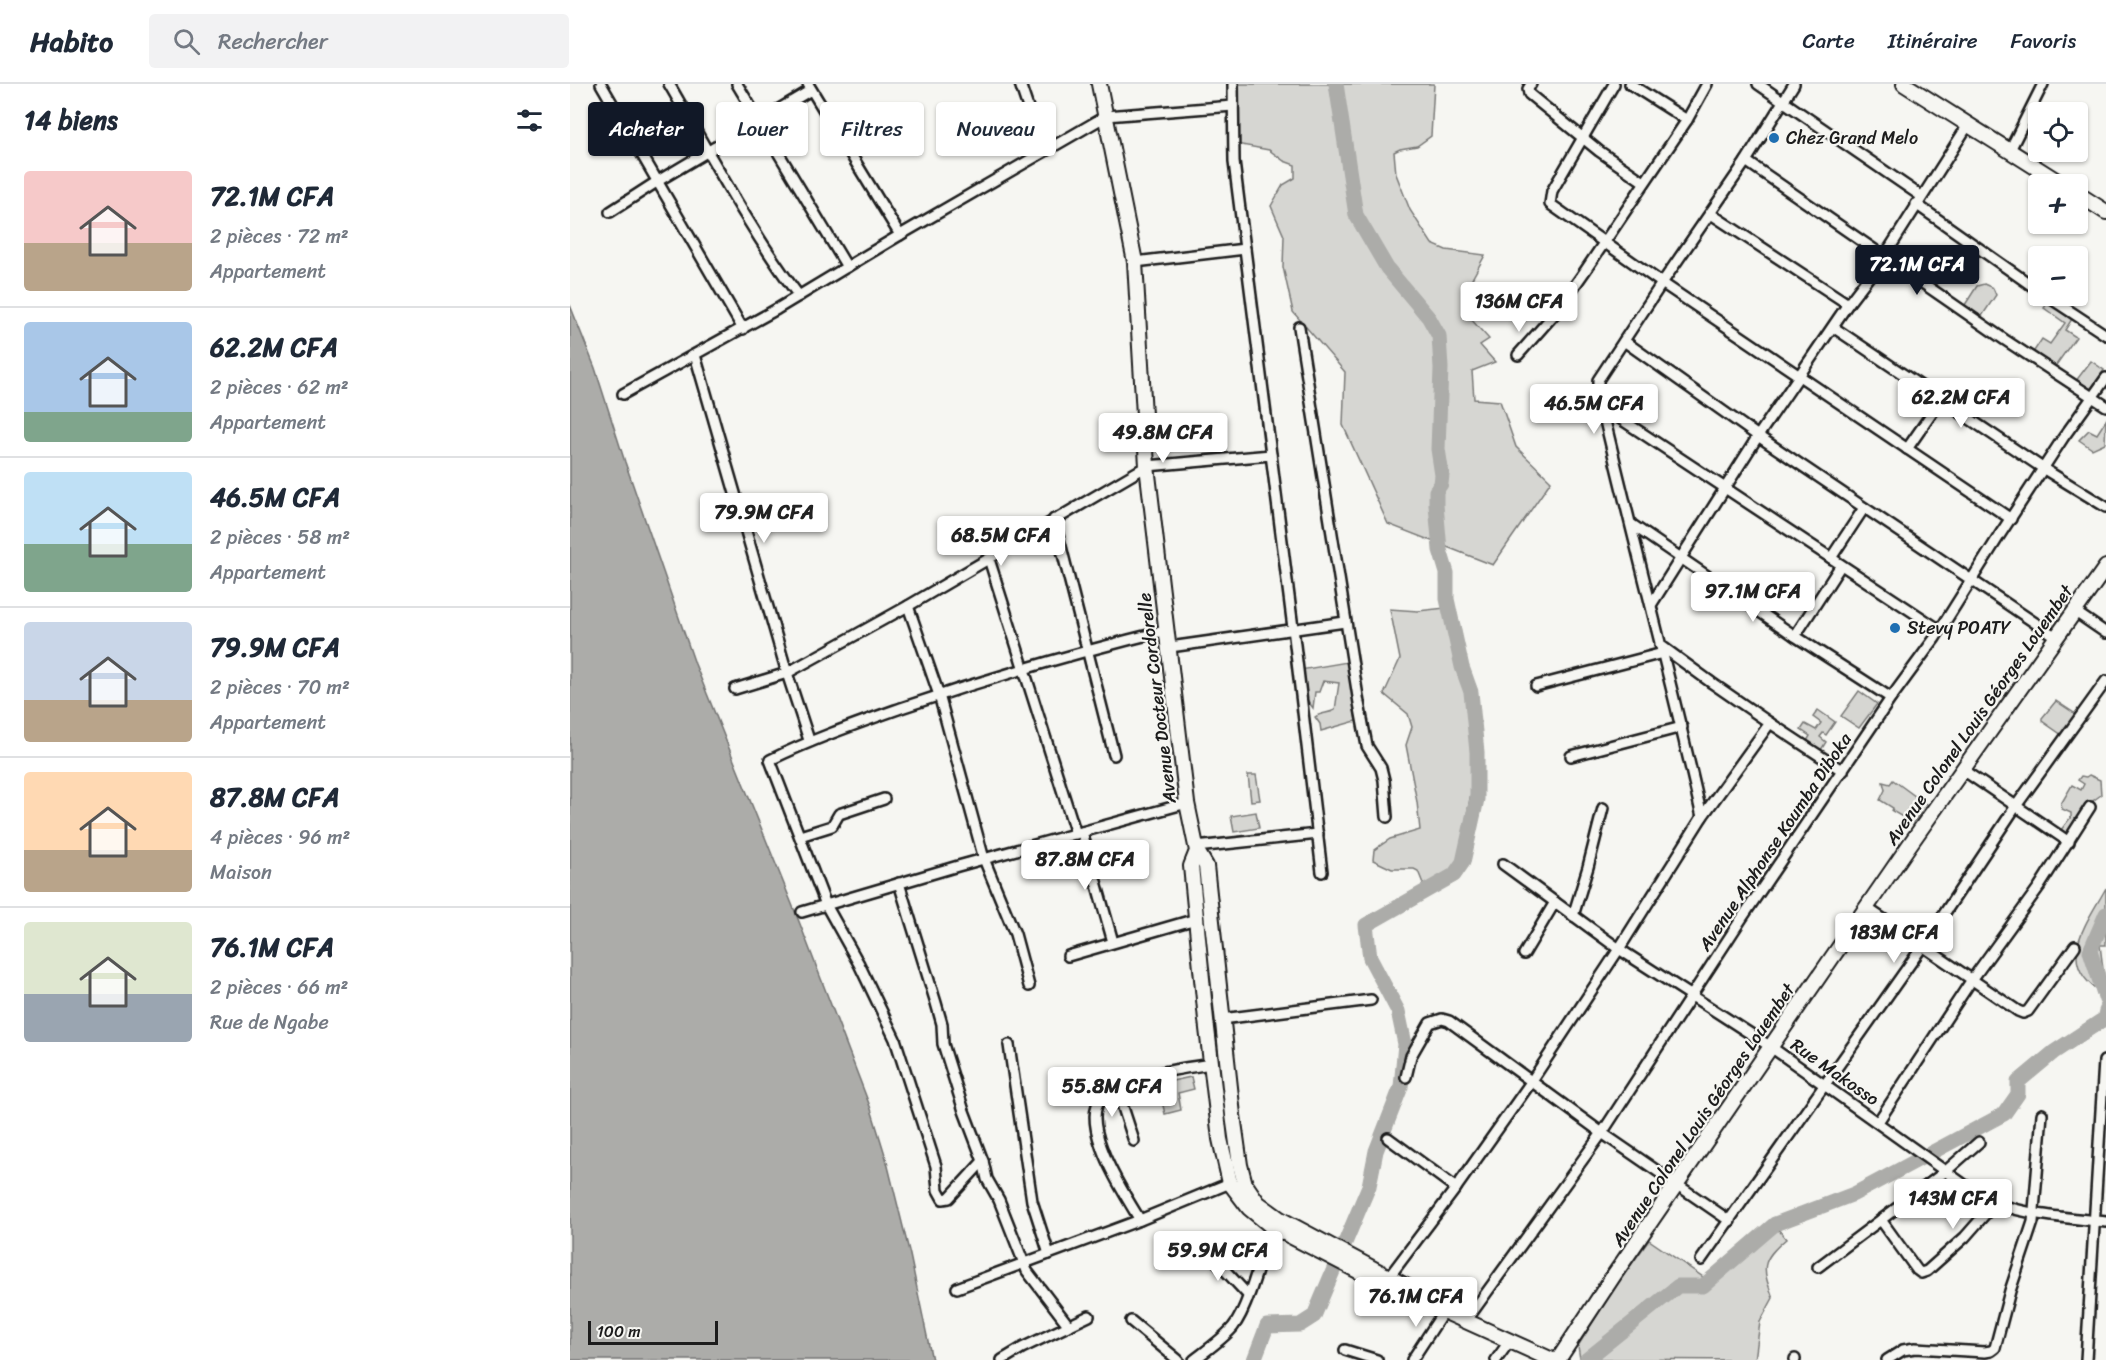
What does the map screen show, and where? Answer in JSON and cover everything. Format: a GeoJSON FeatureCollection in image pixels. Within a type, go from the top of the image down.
{"type":"FeatureCollection","features":[{"type":"Feature","properties":{"kind":"street"},"geometry":{"type":"LineString","coordinates":[[601,84],[743,329]]}},
{"type":"Feature","properties":{"kind":"street"},"geometry":{"type":"LineString","coordinates":[[669,84],[750,225],[774,263],[799,296]]}},
{"type":"Feature","properties":{"kind":"street"},"geometry":{"type":"LineString","coordinates":[[737,84],[747,102]]}},
{"type":"Feature","properties":{"kind":"street"},"geometry":{"type":"LineString","coordinates":[[1020,84],[1026,102]]}},
{"type":"Feature","properties":{"kind":"street","name":"Avenue Docteur Cordorelle"},"geometry":{"type":"LineString","coordinates":[[1099,84],[1135,262],[1147,466],[1187,803],[1196,849],[1191,866],[1220,1139],[1230,1184],[1249,1208],[1271,1226],[1336,1255]]}},
{"type":"Feature","properties":{"kind":"street"},"geometry":{"type":"LineString","coordinates":[[1233,84],[1234,162],[1322,872]]}},
{"type":"Feature","properties":{"kind":"street"},"geometry":{"type":"LineString","coordinates":[[1531,84],[1528,89],[1529,94],[1582,138],[1644,182]]}},
{"type":"Feature","properties":{"kind":"street"},"geometry":{"type":"LineString","coordinates":[[1614,84],[1552,191],[1550,204],[1662,283],[2011,519]]}},
{"type":"Feature","properties":{"kind":"street"},"geometry":{"type":"LineString","coordinates":[[1630,84],[1687,120]]}},
{"type":"Feature","properties":{"kind":"street"},"geometry":{"type":"LineString","coordinates":[[1518,355],[1557,311],[1687,120],[1707,84]]}},
{"type":"Feature","properties":{"kind":"street"},"geometry":{"type":"LineString","coordinates":[[1758,84],[1919,200],[2028,282]]}},
{"type":"Feature","properties":{"kind":"street"},"geometry":{"type":"LineString","coordinates":[[1702,817],[1682,727],[1601,406],[1598,391],[1599,380],[1746,161],[1794,84]]}},
{"type":"Feature","properties":{"kind":"street"},"geometry":{"type":"LineString","coordinates":[[2009,152],[2043,84]]}},
{"type":"Feature","properties":{"kind":"street"},"geometry":{"type":"LineString","coordinates":[[1906,85],[2045,174]]}},
{"type":"Feature","properties":{"kind":"street"},"geometry":{"type":"LineString","coordinates":[[787,102],[810,87],[900,235]]}},
{"type":"Feature","properties":{"kind":"street"},"geometry":{"type":"LineString","coordinates":[[1056,145],[1106,116],[1233,106]]}},
{"type":"Feature","properties":{"kind":"street"},"geometry":{"type":"LineString","coordinates":[[1651,605],[1758,436],[1848,304],[1884,257],[1968,125]]}},
{"type":"Feature","properties":{"kind":"street"},"geometry":{"type":"LineString","coordinates":[[610,212],[716,147]]}},
{"type":"Feature","properties":{"kind":"street"},"geometry":{"type":"LineString","coordinates":[[779,156],[847,267]]}},
{"type":"Feature","properties":{"kind":"street"},"geometry":{"type":"LineString","coordinates":[[623,394],[743,329],[1036,156]]}},
{"type":"Feature","properties":{"kind":"street"},"geometry":{"type":"LineString","coordinates":[[1746,161],[2106,406]]}},
{"type":"Feature","properties":{"kind":"street"},"geometry":{"type":"LineString","coordinates":[[2088,200],[2106,212]]}},
{"type":"Feature","properties":{"kind":"street"},"geometry":{"type":"LineString","coordinates":[[1711,214],[1848,304]]}},
{"type":"Feature","properties":{"kind":"street"},"geometry":{"type":"LineString","coordinates":[[1135,262],[1245,249]]}},
{"type":"Feature","properties":{"kind":"street"},"geometry":{"type":"LineString","coordinates":[[2062,306],[2106,335]]}},
{"type":"Feature","properties":{"kind":"street"},"geometry":{"type":"LineString","coordinates":[[1299,327],[1345,622],[1367,746],[1381,768],[1387,817]]}},
{"type":"Feature","properties":{"kind":"street"},"geometry":{"type":"LineString","coordinates":[[1833,327],[2044,469],[2106,507]]}},
{"type":"Feature","properties":{"kind":"street"},"geometry":{"type":"LineString","coordinates":[[1624,341],[1758,436],[2056,637]]}},
{"type":"Feature","properties":{"kind":"street"},"geometry":{"type":"LineString","coordinates":[[695,355],[787,673],[809,740]]}},
{"type":"Feature","properties":{"kind":"street","name":"Avenue Alphonse Koumba Diboka"},"geometry":{"type":"LineString","coordinates":[[1466,1321],[1602,1132],[1891,698],[1940,630],[2063,438],[2106,378]]}},
{"type":"Feature","properties":{"kind":"street"},"geometry":{"type":"LineString","coordinates":[[1907,449],[1941,400]]}},
{"type":"Feature","properties":{"kind":"street"},"geometry":{"type":"LineString","coordinates":[[1601,406],[1940,630]]}},
{"type":"Feature","properties":{"kind":"street"},"geometry":{"type":"LineString","coordinates":[[735,689],[787,673],[908,606],[1147,466],[1271,455]]}},
{"type":"Feature","properties":{"kind":"street"},"geometry":{"type":"LineString","coordinates":[[1832,558],[1864,508]]}},
{"type":"Feature","properties":{"kind":"street"},"geometry":{"type":"LineString","coordinates":[[1054,519],[1114,755]]}},
{"type":"Feature","properties":{"kind":"street"},"geometry":{"type":"LineString","coordinates":[[1631,524],[1795,636],[1891,698]]}},
{"type":"Feature","properties":{"kind":"street"},"geometry":{"type":"LineString","coordinates":[[989,559],[1113,942]]}},
{"type":"Feature","properties":{"kind":"street"},"geometry":{"type":"LineString","coordinates":[[1795,636],[1841,565]]}},
{"type":"Feature","properties":{"kind":"street","name":"Avenue Colonel Louis Géorges Louembet"},"geometry":{"type":"LineString","coordinates":[[1558,1360],[1867,908],[2106,567]]}},
{"type":"Feature","properties":{"kind":"street"},"geometry":{"type":"LineString","coordinates":[[908,606],[939,695],[984,859],[1015,934],[1029,986]]}},
{"type":"Feature","properties":{"kind":"street"},"geometry":{"type":"LineString","coordinates":[[2074,611],[2106,633]]}},
{"type":"Feature","properties":{"kind":"street"},"geometry":{"type":"LineString","coordinates":[[1170,647],[1345,622]]}},
{"type":"Feature","properties":{"kind":"street"},"geometry":{"type":"LineString","coordinates":[[983,1161],[949,1198],[943,1199],[940,1196],[936,1166],[895,1039],[859,964],[826,905],[770,760],[809,740],[939,695],[1087,650],[1168,630]]}},
{"type":"Feature","properties":{"kind":"street"},"geometry":{"type":"LineString","coordinates":[[1536,686],[1662,649]]}},
{"type":"Feature","properties":{"kind":"street"},"geometry":{"type":"LineString","coordinates":[[1662,649],[1843,771]]}},
{"type":"Feature","properties":{"kind":"street"},"geometry":{"type":"LineString","coordinates":[[1701,1260],[1922,947],[2016,806],[2106,681]]}},
{"type":"Feature","properties":{"kind":"street"},"geometry":{"type":"LineString","coordinates":[[1386,1281],[1456,1188],[1531,1082],[1619,949],[1702,817],[1770,723]]}},
{"type":"Feature","properties":{"kind":"street"},"geometry":{"type":"LineString","coordinates":[[1571,756],[1682,727]]}},
{"type":"Feature","properties":{"kind":"street"},"geometry":{"type":"LineString","coordinates":[[1963,770],[2069,842]]}},
{"type":"Feature","properties":{"kind":"street"},"geometry":{"type":"LineString","coordinates":[[800,836],[832,826],[839,814],[884,800]]}},
{"type":"Feature","properties":{"kind":"street"},"geometry":{"type":"LineString","coordinates":[[802,912],[1187,803]]}},
{"type":"Feature","properties":{"kind":"street"},"geometry":{"type":"LineString","coordinates":[[1878,1122],[1971,981],[2039,887],[2090,807]]}},
{"type":"Feature","properties":{"kind":"street"},"geometry":{"type":"LineString","coordinates":[[1573,916],[1602,808]]}},
{"type":"Feature","properties":{"kind":"street"},"geometry":{"type":"LineString","coordinates":[[1318,834],[1196,849],[1206,866],[1236,1138],[1245,1184],[1251,1194],[1268,1211],[1336,1255],[1386,1281],[1416,1301],[1552,1360]]}},
{"type":"Feature","properties":{"kind":"street","name":"Rue Makosso"},"geometry":{"type":"LineString","coordinates":[[1503,864],[1619,949],[1771,1047],[1980,1196],[1994,1204],[2034,1214],[2106,1222]]}},
{"type":"Feature","properties":{"kind":"street"},"geometry":{"type":"LineString","coordinates":[[899,883],[942,1024],[944,1044],[964,1112],[983,1161],[987,1179],[999,1200],[1024,1263],[1069,1326]]}},
{"type":"Feature","properties":{"kind":"street"},"geometry":{"type":"LineString","coordinates":[[1524,954],[1555,902]]}},
{"type":"Feature","properties":{"kind":"street"},"geometry":{"type":"LineString","coordinates":[[1867,908],[1971,981],[2023,1012],[2028,1011],[2075,946]]}},
{"type":"Feature","properties":{"kind":"street"},"geometry":{"type":"LineString","coordinates":[[1068,956],[1196,919]]}},
{"type":"Feature","properties":{"kind":"street"},"geometry":{"type":"LineString","coordinates":[[1222,1019],[1371,1000]]}},
{"type":"Feature","properties":{"kind":"street"},"geometry":{"type":"LineString","coordinates":[[1406,1077],[1411,1056],[1430,1023],[1442,1019],[1456,1026],[1531,1082],[1730,1221]]}},
{"type":"Feature","properties":{"kind":"street"},"geometry":{"type":"LineString","coordinates":[[1009,1045],[1032,1201],[1049,1254]]}},
{"type":"Feature","properties":{"kind":"street"},"geometry":{"type":"LineString","coordinates":[[2086,1360],[2104,1061]]}},
{"type":"Feature","properties":{"kind":"street"},"geometry":{"type":"LineString","coordinates":[[1140,1220],[1119,1184],[1099,1141],[1096,1113],[1099,1101],[1116,1086],[1177,1069],[1211,1064]]}},
{"type":"Feature","properties":{"kind":"street"},"geometry":{"type":"LineString","coordinates":[[1116,1086],[1134,1142]]}},
{"type":"Feature","properties":{"kind":"street"},"geometry":{"type":"LineString","coordinates":[[1887,1360],[1903,1350],[1915,1348],[1991,1351],[1995,1348],[2031,1229],[2042,1114]]}},
{"type":"Feature","properties":{"kind":"street"},"geometry":{"type":"LineString","coordinates":[[1388,1138],[1456,1188]]}},
{"type":"Feature","properties":{"kind":"street"},"geometry":{"type":"LineString","coordinates":[[1818,1267],[1946,1171],[1979,1142]]}},
{"type":"Feature","properties":{"kind":"street"},"geometry":{"type":"LineString","coordinates":[[957,1288],[1230,1184]]}},
{"type":"Feature","properties":{"kind":"street"},"geometry":{"type":"LineString","coordinates":[[1881,1220],[1921,1273],[1927,1271],[1965,1237],[1994,1204]]}},
{"type":"Feature","properties":{"kind":"street"},"geometry":{"type":"LineString","coordinates":[[1194,1360],[1232,1328],[1237,1321],[1271,1226]]}},
{"type":"Feature","properties":{"kind":"street"},"geometry":{"type":"LineString","coordinates":[[1207,1251],[1248,1294]]}},
{"type":"Feature","properties":{"kind":"street"},"geometry":{"type":"LineString","coordinates":[[1412,1360],[1440,1310]]}},
{"type":"Feature","properties":{"kind":"street"},"geometry":{"type":"LineString","coordinates":[[1002,1360],[1089,1316]]}},
{"type":"Feature","properties":{"kind":"street"},"geometry":{"type":"LineString","coordinates":[[1131,1321],[1178,1360]]}},
{"type":"Feature","properties":{"kind":"street"},"geometry":{"type":"LineString","coordinates":[[1496,1360],[1509,1342]]}},
{"type":"Feature","properties":{"kind":"street"},"geometry":{"type":"LineString","coordinates":[[1346,1350],[1377,1360]]}},
{"type":"Feature","properties":{"kind":"shaded area"},"geometry":{"type":"Polygon","coordinates":[[[1239,84],[1434,84],[1431,136],[1417,146],[1394,152],[1396,174],[1410,210],[1432,244],[1446,250],[1485,255],[1472,279],[1495,297],[1470,318],[1489,339],[1480,345],[1495,362],[1472,371],[1474,399],[1500,401],[1516,447],[1551,481],[1493,565],[1388,524],[1343,425],[1345,372],[1293,312],[1283,267],[1284,236],[1271,206],[1283,185],[1295,178],[1295,165],[1284,161],[1269,150],[1236,144],[1239,84]]]}},
{"type":"Feature","properties":{"kind":"shaded area"},"geometry":{"type":"Polygon","coordinates":[[[1984,284],[1993,288],[1996,295],[1982,316],[1963,308],[1977,286],[1984,284]]]}},
{"type":"Feature","properties":{"kind":"shaded area"},"geometry":{"type":"Polygon","coordinates":[[[570,305],[595,368],[695,664],[800,924],[871,1109],[886,1158],[910,1255],[932,1360],[570,1360],[570,305]]]}},
{"type":"Feature","properties":{"kind":"shaded area"},"geometry":{"type":"Polygon","coordinates":[[[2054,306],[2072,319],[2065,330],[2076,337],[2054,368],[2032,354],[2042,339],[2050,344],[2065,323],[2044,308],[2054,306]]]}},
{"type":"Feature","properties":{"kind":"shaded area"},"geometry":{"type":"Polygon","coordinates":[[[2091,361],[2104,370],[2089,392],[2075,382],[2091,361]]]}},
{"type":"Feature","properties":{"kind":"shaded area"},"geometry":{"type":"Polygon","coordinates":[[[2106,420],[2105,443],[2092,449],[2079,440],[2089,430],[2097,434],[2106,420]]]}},
{"type":"Feature","properties":{"kind":"shaded area"},"geometry":{"type":"Polygon","coordinates":[[[2060,601],[2069,607],[2053,630],[2043,625],[2060,601]]]}},
{"type":"Feature","properties":{"kind":"shaded area"},"geometry":{"type":"Polygon","coordinates":[[[1445,608],[1470,716],[1473,782],[1456,865],[1433,884],[1424,886],[1418,871],[1392,869],[1373,860],[1374,850],[1390,839],[1420,830],[1406,745],[1412,727],[1408,714],[1384,694],[1400,659],[1390,609],[1418,611],[1445,608]]]}},
{"type":"Feature","properties":{"kind":"shaded area"},"geometry":{"type":"Polygon","coordinates":[[[1347,662],[1356,721],[1321,731],[1320,724],[1315,717],[1335,710],[1339,683],[1323,681],[1319,692],[1315,692],[1313,708],[1305,697],[1300,670],[1347,662]]]}},
{"type":"Feature","properties":{"kind":"shaded area"},"geometry":{"type":"Polygon","coordinates":[[[1859,691],[1877,704],[1859,728],[1841,716],[1859,691]]]}},
{"type":"Feature","properties":{"kind":"shaded area"},"geometry":{"type":"Polygon","coordinates":[[[2056,701],[2074,713],[2074,717],[2062,735],[2042,721],[2056,701]]]}},
{"type":"Feature","properties":{"kind":"shaded area"},"geometry":{"type":"Polygon","coordinates":[[[1818,710],[1835,722],[1826,735],[1823,733],[1820,737],[1826,742],[1821,750],[1807,741],[1810,736],[1801,730],[1805,724],[1816,730],[1821,723],[1813,717],[1818,710]]]}},
{"type":"Feature","properties":{"kind":"shaded area"},"geometry":{"type":"Polygon","coordinates":[[[1248,775],[1256,775],[1260,800],[1251,801],[1248,775]]]}},
{"type":"Feature","properties":{"kind":"shaded area"},"geometry":{"type":"Polygon","coordinates":[[[2089,775],[2100,780],[2101,795],[2090,803],[2068,837],[2060,831],[2071,817],[2071,813],[2062,809],[2061,804],[2072,785],[2081,790],[2084,784],[2078,780],[2081,776],[2089,775]]]}},
{"type":"Feature","properties":{"kind":"shaded area"},"geometry":{"type":"Polygon","coordinates":[[[1893,780],[1927,805],[1913,823],[1892,811],[1893,808],[1880,800],[1885,790],[1883,782],[1890,784],[1893,780]]]}},
{"type":"Feature","properties":{"kind":"shaded area"},"geometry":{"type":"Polygon","coordinates":[[[1256,812],[1259,828],[1234,832],[1231,816],[1256,812]]]}},
{"type":"Feature","properties":{"kind":"shaded area"},"geometry":{"type":"Polygon","coordinates":[[[2106,888],[2106,945],[2100,945],[2105,985],[2099,991],[2086,979],[2079,967],[2077,954],[2084,928],[2106,888]]]}},
{"type":"Feature","properties":{"kind":"shaded area"},"geometry":{"type":"Polygon","coordinates":[[[1191,1077],[1194,1089],[1178,1093],[1181,1110],[1165,1114],[1158,1084],[1191,1077]]]}},
{"type":"Feature","properties":{"kind":"shaded area"},"geometry":{"type":"Polygon","coordinates":[[[1778,1229],[1786,1239],[1771,1253],[1766,1266],[1765,1272],[1773,1298],[1760,1322],[1755,1360],[1580,1359],[1578,1346],[1611,1293],[1649,1240],[1712,1283],[1746,1250],[1778,1229]]]}},
{"type":"Feature","properties":{"kind":"waterway"},"geometry":{"type":"LineString","coordinates":[[1254,1360],[1267,1326],[1300,1325],[1314,1316],[1369,1186],[1376,1151],[1401,1087],[1405,1044],[1398,1011],[1370,958],[1366,925],[1454,875],[1463,862],[1477,799],[1477,752],[1471,692],[1462,667],[1447,599],[1447,573],[1440,550],[1436,505],[1436,491],[1441,484],[1442,475],[1438,449],[1441,368],[1439,336],[1429,318],[1387,268],[1356,215],[1336,84]]}},
{"type":"Feature","properties":{"kind":"waterway"},"geometry":{"type":"LineString","coordinates":[[2106,914],[2090,951],[2106,1000]]}},
{"type":"Feature","properties":{"kind":"waterway"},"geometry":{"type":"LineString","coordinates":[[1586,1360],[1678,1286],[1703,1286],[1775,1224],[1854,1194],[2004,1114],[2018,1094],[2018,1082],[2054,1052],[2104,1019],[2106,1011]]}},
{"type":"Feature","properties":{"kind":"place","name":"Chez Grand Melo"},"geometry":{"type":"Point","coordinates":[1774,138]}},
{"type":"Feature","properties":{"kind":"place","name":"Stevy POATY"},"geometry":{"type":"Point","coordinates":[1895,628]}}]}
